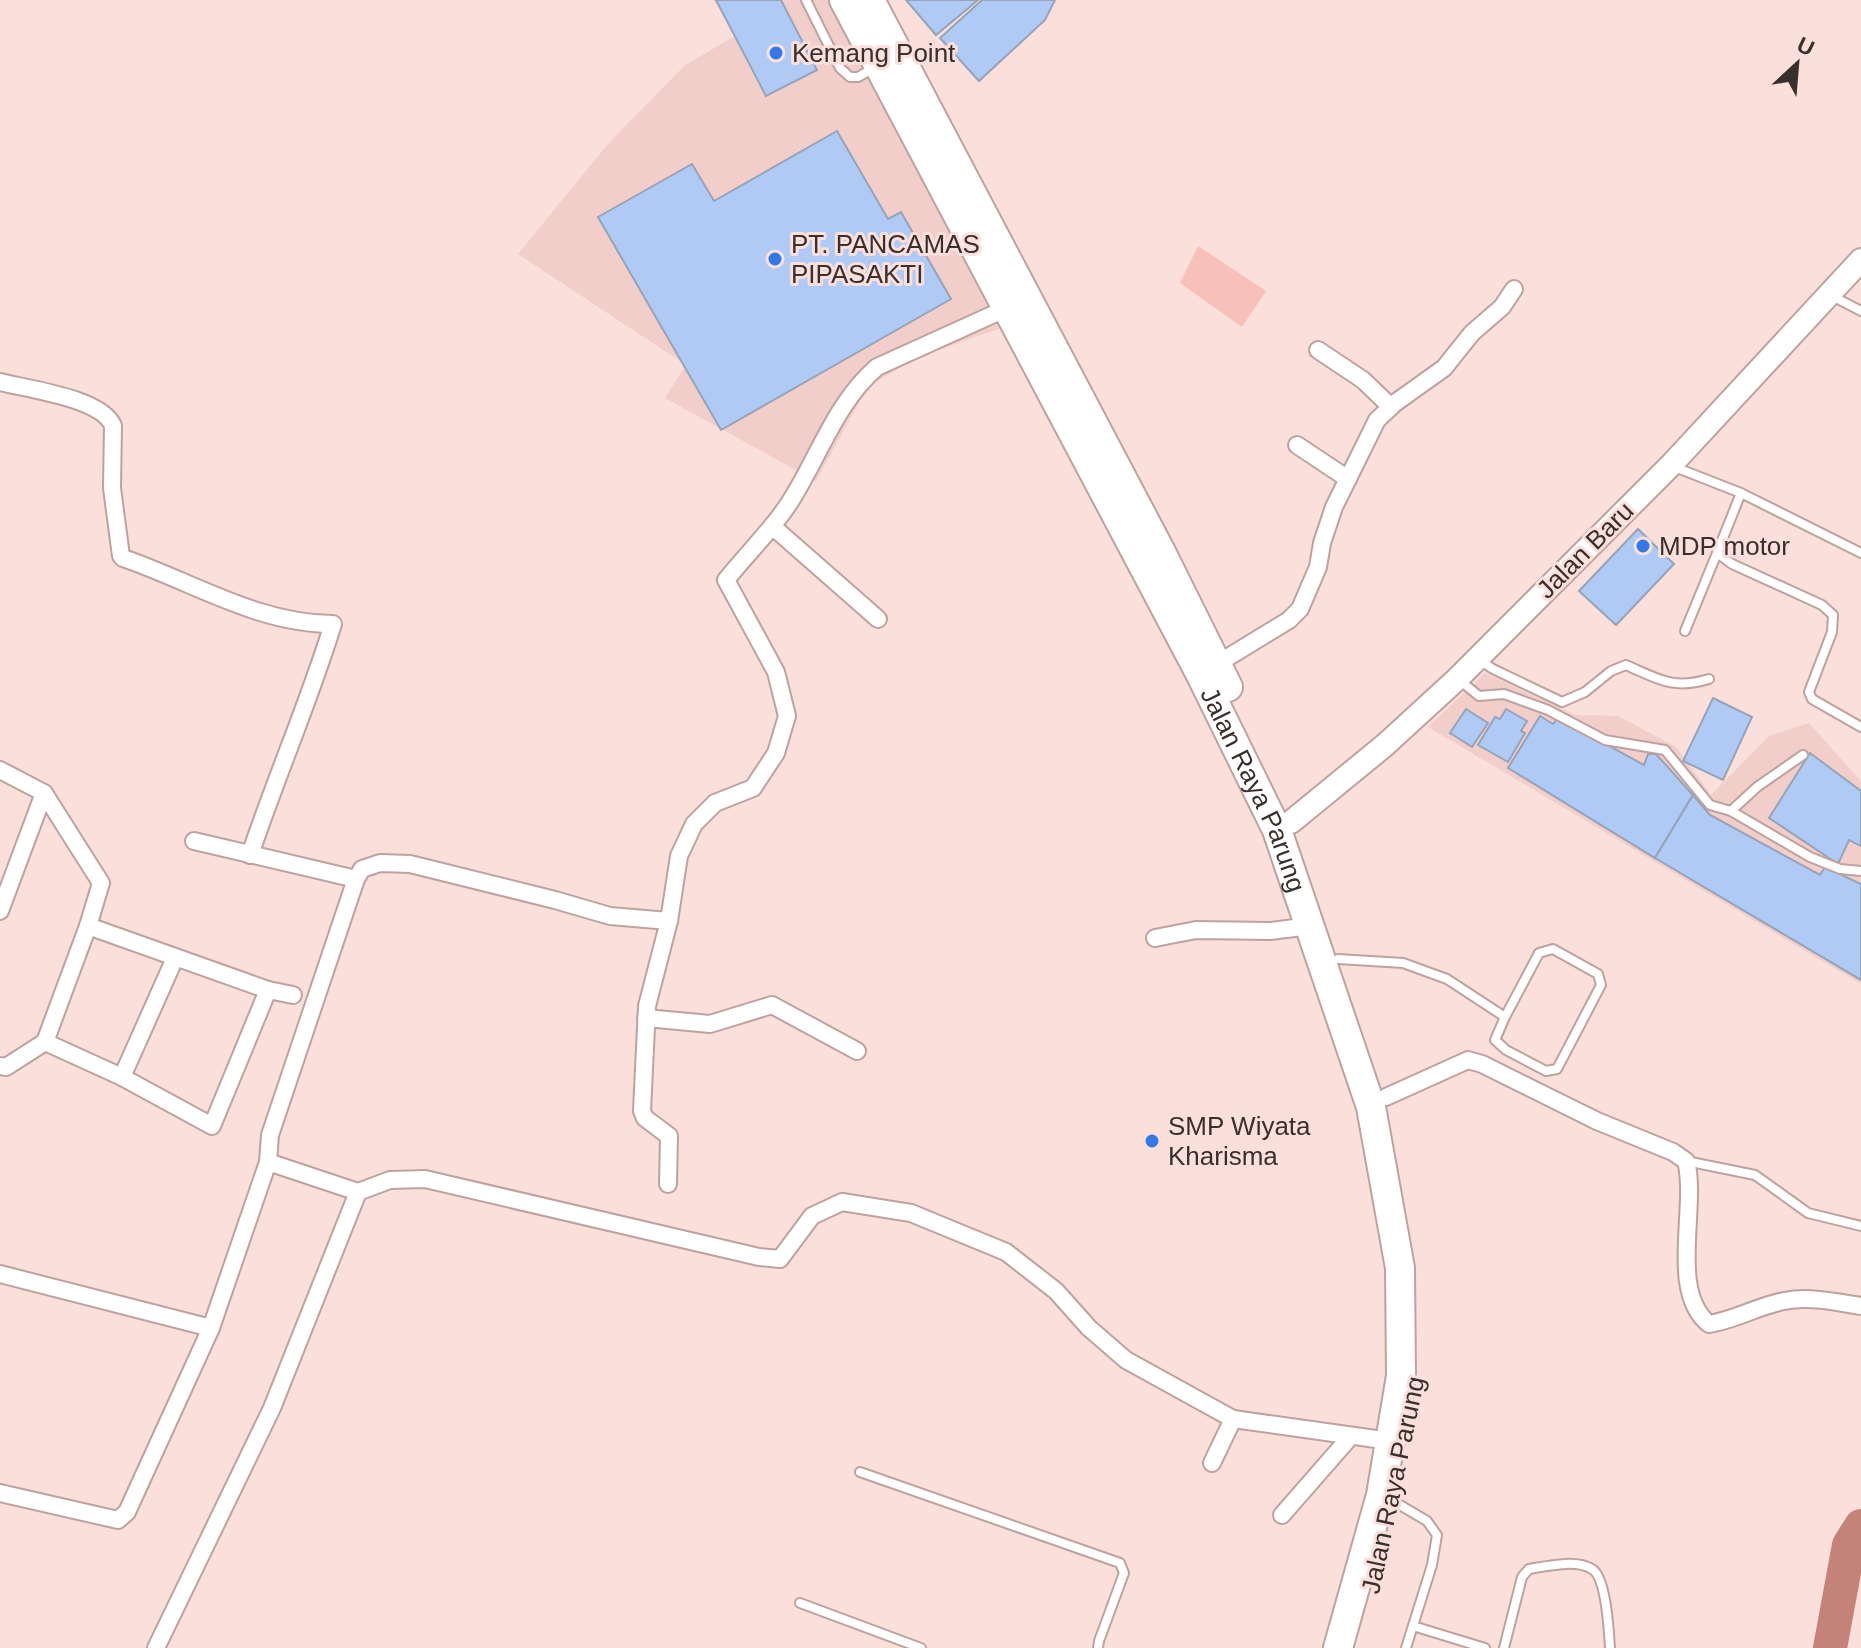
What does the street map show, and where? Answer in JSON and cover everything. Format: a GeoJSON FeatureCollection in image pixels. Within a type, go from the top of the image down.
{"type":"FeatureCollection","features":[{"type":"Feature","properties":{"kind":"highway","name":"Jalan Raya Parung"},"geometry":{"type":"LineString","coordinates":[[858,3],[879,66],[1201,675],[1277,830],[1371,1107],[1400,1268],[1401,1376],[1381,1495],[1338,1648]]}},
{"type":"Feature","properties":{"kind":"highway","name":"Jalan Raya Parung"},"geometry":{"type":"LineString","coordinates":[[858,3],[1161,552],[1217,664],[1291,822],[1386,1097],[1404,1177],[1419,1275],[1418,1379],[1393,1501],[1366,1610],[1353,1648]]}},
{"type":"Feature","properties":{"kind":"main road","name":"Jalan Baru"},"geometry":{"type":"LineString","coordinates":[[1291,822],[1385,745],[1457,679],[1671,465],[1861,260]]}},
{"type":"Feature","properties":{"kind":"street"},"geometry":{"type":"LineString","coordinates":[[1217,664],[1289,620],[1300,609],[1318,567],[1334,507],[1377,420],[1444,368],[1472,333],[1502,307],[1514,289]]}},
{"type":"Feature","properties":{"kind":"street"},"geometry":{"type":"LineString","coordinates":[[668,1184],[669,1136],[645,1118],[642,1111],[647,1006],[669,921],[679,856],[694,824],[715,803],[753,788],[776,753],[787,716],[776,672],[726,580],[795,494],[847,398],[861,380],[877,367],[1005,309]]}},
{"type":"Feature","properties":{"kind":"street"},"geometry":{"type":"LineString","coordinates":[[1318,350],[1363,380],[1391,407]]}},
{"type":"Feature","properties":{"kind":"street"},"geometry":{"type":"LineString","coordinates":[[0,382],[73,399],[110,419],[112,488],[123,558],[277,619],[305,624],[333,624],[316,679],[275,779],[250,855]]}},
{"type":"Feature","properties":{"kind":"street"},"geometry":{"type":"LineString","coordinates":[[1297,445],[1348,479]]}},
{"type":"Feature","properties":{"kind":"street"},"geometry":{"type":"LineString","coordinates":[[772,526],[878,619]]}},
{"type":"Feature","properties":{"kind":"street"},"geometry":{"type":"LineString","coordinates":[[0,770],[44,793],[101,883],[45,1042],[6,1067],[0,1066]]}},
{"type":"Feature","properties":{"kind":"street"},"geometry":{"type":"LineString","coordinates":[[0,911],[44,793]]}},
{"type":"Feature","properties":{"kind":"street"},"geometry":{"type":"LineString","coordinates":[[194,841],[356,879]]}},
{"type":"Feature","properties":{"kind":"street"},"geometry":{"type":"LineString","coordinates":[[0,1493],[118,1520],[127,1512],[211,1328],[268,1162],[270,1135],[356,879],[362,869],[371,865],[410,864],[610,916],[669,921]]}},
{"type":"Feature","properties":{"kind":"street"},"geometry":{"type":"LineString","coordinates":[[88,926],[268,990],[293,995]]}},
{"type":"Feature","properties":{"kind":"street"},"geometry":{"type":"LineString","coordinates":[[1155,938],[1196,930],[1270,931],[1310,926]]}},
{"type":"Feature","properties":{"kind":"street"},"geometry":{"type":"LineString","coordinates":[[122,1077],[175,958]]}},
{"type":"Feature","properties":{"kind":"street"},"geometry":{"type":"LineString","coordinates":[[45,1042],[122,1077],[212,1126],[268,990]]}},
{"type":"Feature","properties":{"kind":"street"},"geometry":{"type":"LineString","coordinates":[[646,1018],[710,1024],[744,1015],[768,1004],[857,1051]]}},
{"type":"Feature","properties":{"kind":"street"},"geometry":{"type":"LineString","coordinates":[[1386,1097],[1455,1063],[1468,1060],[1597,1121],[1673,1152],[1686,1161],[1690,1176],[1687,1262],[1694,1307],[1709,1324],[1725,1322],[1786,1301],[1807,1299],[1861,1306]]}},
{"type":"Feature","properties":{"kind":"street"},"geometry":{"type":"LineString","coordinates":[[268,1162],[358,1192],[390,1180],[425,1179],[744,1254],[780,1259],[812,1216],[842,1202],[911,1213],[1006,1252],[1056,1291],[1089,1328],[1126,1360],[1233,1419],[1390,1441]]}},
{"type":"Feature","properties":{"kind":"street"},"geometry":{"type":"LineString","coordinates":[[156,1648],[272,1408],[358,1192]]}},
{"type":"Feature","properties":{"kind":"street"},"geometry":{"type":"LineString","coordinates":[[0,1274],[211,1328]]}},
{"type":"Feature","properties":{"kind":"street"},"geometry":{"type":"LineString","coordinates":[[1212,1463],[1233,1419]]}},
{"type":"Feature","properties":{"kind":"street"},"geometry":{"type":"LineString","coordinates":[[1282,1515],[1351,1436]]}},
{"type":"Feature","properties":{"kind":"lane"},"geometry":{"type":"LineString","coordinates":[[806,0],[840,68],[850,77],[858,77],[879,66]]}},
{"type":"Feature","properties":{"kind":"lane"},"geometry":{"type":"LineString","coordinates":[[1829,295],[1861,311]]}},
{"type":"Feature","properties":{"kind":"lane"},"geometry":{"type":"LineString","coordinates":[[1671,465],[1741,493],[1861,553]]}},
{"type":"Feature","properties":{"kind":"lane"},"geometry":{"type":"LineString","coordinates":[[1685,631],[1741,493]]}},
{"type":"Feature","properties":{"kind":"lane"},"geometry":{"type":"LineString","coordinates":[[1717,553],[1732,564],[1822,605],[1833,615],[1832,632],[1809,692],[1812,699],[1861,727]]}},
{"type":"Feature","properties":{"kind":"lane"},"geometry":{"type":"LineString","coordinates":[[1478,658],[1493,669],[1562,702],[1585,692],[1611,671],[1626,665],[1666,682],[1688,685],[1709,679]]}},
{"type":"Feature","properties":{"kind":"lane"},"geometry":{"type":"LineString","coordinates":[[1457,679],[1479,696],[1504,694],[1548,710],[1605,740],[1665,750],[1710,805],[1731,811],[1810,857],[1840,869],[1861,871]]}},
{"type":"Feature","properties":{"kind":"lane"},"geometry":{"type":"LineString","coordinates":[[1731,811],[1757,787],[1803,755]]}},
{"type":"Feature","properties":{"kind":"lane"},"geometry":{"type":"LineString","coordinates":[[1553,949],[1598,974],[1601,985],[1557,1069],[1546,1071],[1506,1050],[1495,1040],[1505,1017],[1539,953],[1553,949]]}},
{"type":"Feature","properties":{"kind":"lane"},"geometry":{"type":"LineString","coordinates":[[1338,959],[1403,963],[1447,979],[1505,1017]]}},
{"type":"Feature","properties":{"kind":"lane"},"geometry":{"type":"LineString","coordinates":[[1686,1161],[1755,1175],[1808,1213],[1861,1226]]}},
{"type":"Feature","properties":{"kind":"lane"},"geometry":{"type":"LineString","coordinates":[[860,1472],[1120,1563],[1124,1573],[1098,1648]]}},
{"type":"Feature","properties":{"kind":"lane"},"geometry":{"type":"LineString","coordinates":[[1393,1501],[1427,1521],[1437,1535],[1432,1565],[1406,1648]]}},
{"type":"Feature","properties":{"kind":"lane"},"geometry":{"type":"LineString","coordinates":[[1504,1648],[1522,1577],[1529,1569],[1576,1565],[1592,1569],[1601,1578],[1610,1648]]}},
{"type":"Feature","properties":{"kind":"lane"},"geometry":{"type":"LineString","coordinates":[[800,1603],[921,1648]]}},
{"type":"Feature","properties":{"kind":"lane"},"geometry":{"type":"LineString","coordinates":[[1413,1626],[1485,1648]]}},
{"type":"Feature","properties":{"kind":"shaded area"},"geometry":{"type":"Polygon","coordinates":[[[714,0],[832,0],[1004,327],[921,356],[868,386],[816,481],[665,398],[686,365],[518,254],[607,145],[685,65],[735,36],[714,0]]]}},
{"type":"Feature","properties":{"kind":"shaded area"},"geometry":{"type":"Polygon","coordinates":[[[1198,246],[1266,291],[1242,327],[1180,283],[1198,246]]]}},
{"type":"Feature","properties":{"kind":"shaded area"},"geometry":{"type":"Polygon","coordinates":[[[1485,673],[1575,715],[1618,716],[1676,747],[1711,795],[1769,736],[1809,723],[1861,781],[1861,984],[1428,727],[1485,673]]]}},
{"type":"Feature","properties":{"kind":"building","name":"Kemang Point"},"geometry":{"type":"Polygon","coordinates":[[[716,0],[781,0],[817,70],[766,96],[716,0]]]}},
{"type":"Feature","properties":{"kind":"building"},"geometry":{"type":"Polygon","coordinates":[[[906,0],[978,0],[936,35],[906,0]]]}},
{"type":"Feature","properties":{"kind":"building"},"geometry":{"type":"Polygon","coordinates":[[[982,0],[1055,0],[1045,20],[979,81],[940,38],[982,0]]]}},
{"type":"Feature","properties":{"kind":"building","name":"PT. PANCAMAS PIPASAKTI"},"geometry":{"type":"Polygon","coordinates":[[[837,131],[888,219],[901,212],[951,299],[721,430],[598,217],[692,164],[714,201],[837,131]]]}},
{"type":"Feature","properties":{"kind":"building"},"geometry":{"type":"Polygon","coordinates":[[[1638,529],[1674,564],[1616,625],[1579,591],[1638,529]]]}},
{"type":"Feature","properties":{"kind":"building"},"geometry":{"type":"Polygon","coordinates":[[[1713,698],[1752,717],[1723,780],[1683,761],[1713,698]]]}},
{"type":"Feature","properties":{"kind":"building"},"geometry":{"type":"Polygon","coordinates":[[[1466,709],[1488,723],[1472,747],[1450,733],[1466,709]]]}},
{"type":"Feature","properties":{"kind":"building"},"geometry":{"type":"Polygon","coordinates":[[[1506,709],[1527,721],[1521,731],[1525,733],[1508,762],[1478,745],[1495,717],[1500,719],[1506,709]]]}},
{"type":"Feature","properties":{"kind":"building"},"geometry":{"type":"Polygon","coordinates":[[[1540,716],[1553,724],[1557,719],[1575,727],[1644,765],[1648,754],[1656,754],[1693,795],[1655,858],[1508,768],[1540,716]]]}},
{"type":"Feature","properties":{"kind":"building"},"geometry":{"type":"Polygon","coordinates":[[[1810,753],[1861,791],[1861,846],[1849,840],[1838,864],[1769,818],[1810,753]]]}},
{"type":"Feature","properties":{"kind":"building"},"geometry":{"type":"Polygon","coordinates":[[[1693,795],[1710,815],[1820,875],[1825,867],[1861,884],[1861,980],[1655,858],[1693,795]]]}},
{"type":"Feature","properties":{"kind":"waterway"},"geometry":{"type":"LineString","coordinates":[[1830,1648],[1849,1545],[1861,1526]]}},
{"type":"Feature","properties":{"kind":"place","name":"Kemang Point"},"geometry":{"type":"Point","coordinates":[776,53]}},
{"type":"Feature","properties":{"kind":"place","name":"PT. PANCAMAS PIPASAKTI"},"geometry":{"type":"Point","coordinates":[775,259]}},
{"type":"Feature","properties":{"kind":"place","name":"MDP motor"},"geometry":{"type":"Point","coordinates":[1643,546]}},
{"type":"Feature","properties":{"kind":"place","name":"SMP Wiyata Kharisma"},"geometry":{"type":"Point","coordinates":[1152,1141]}}]}
